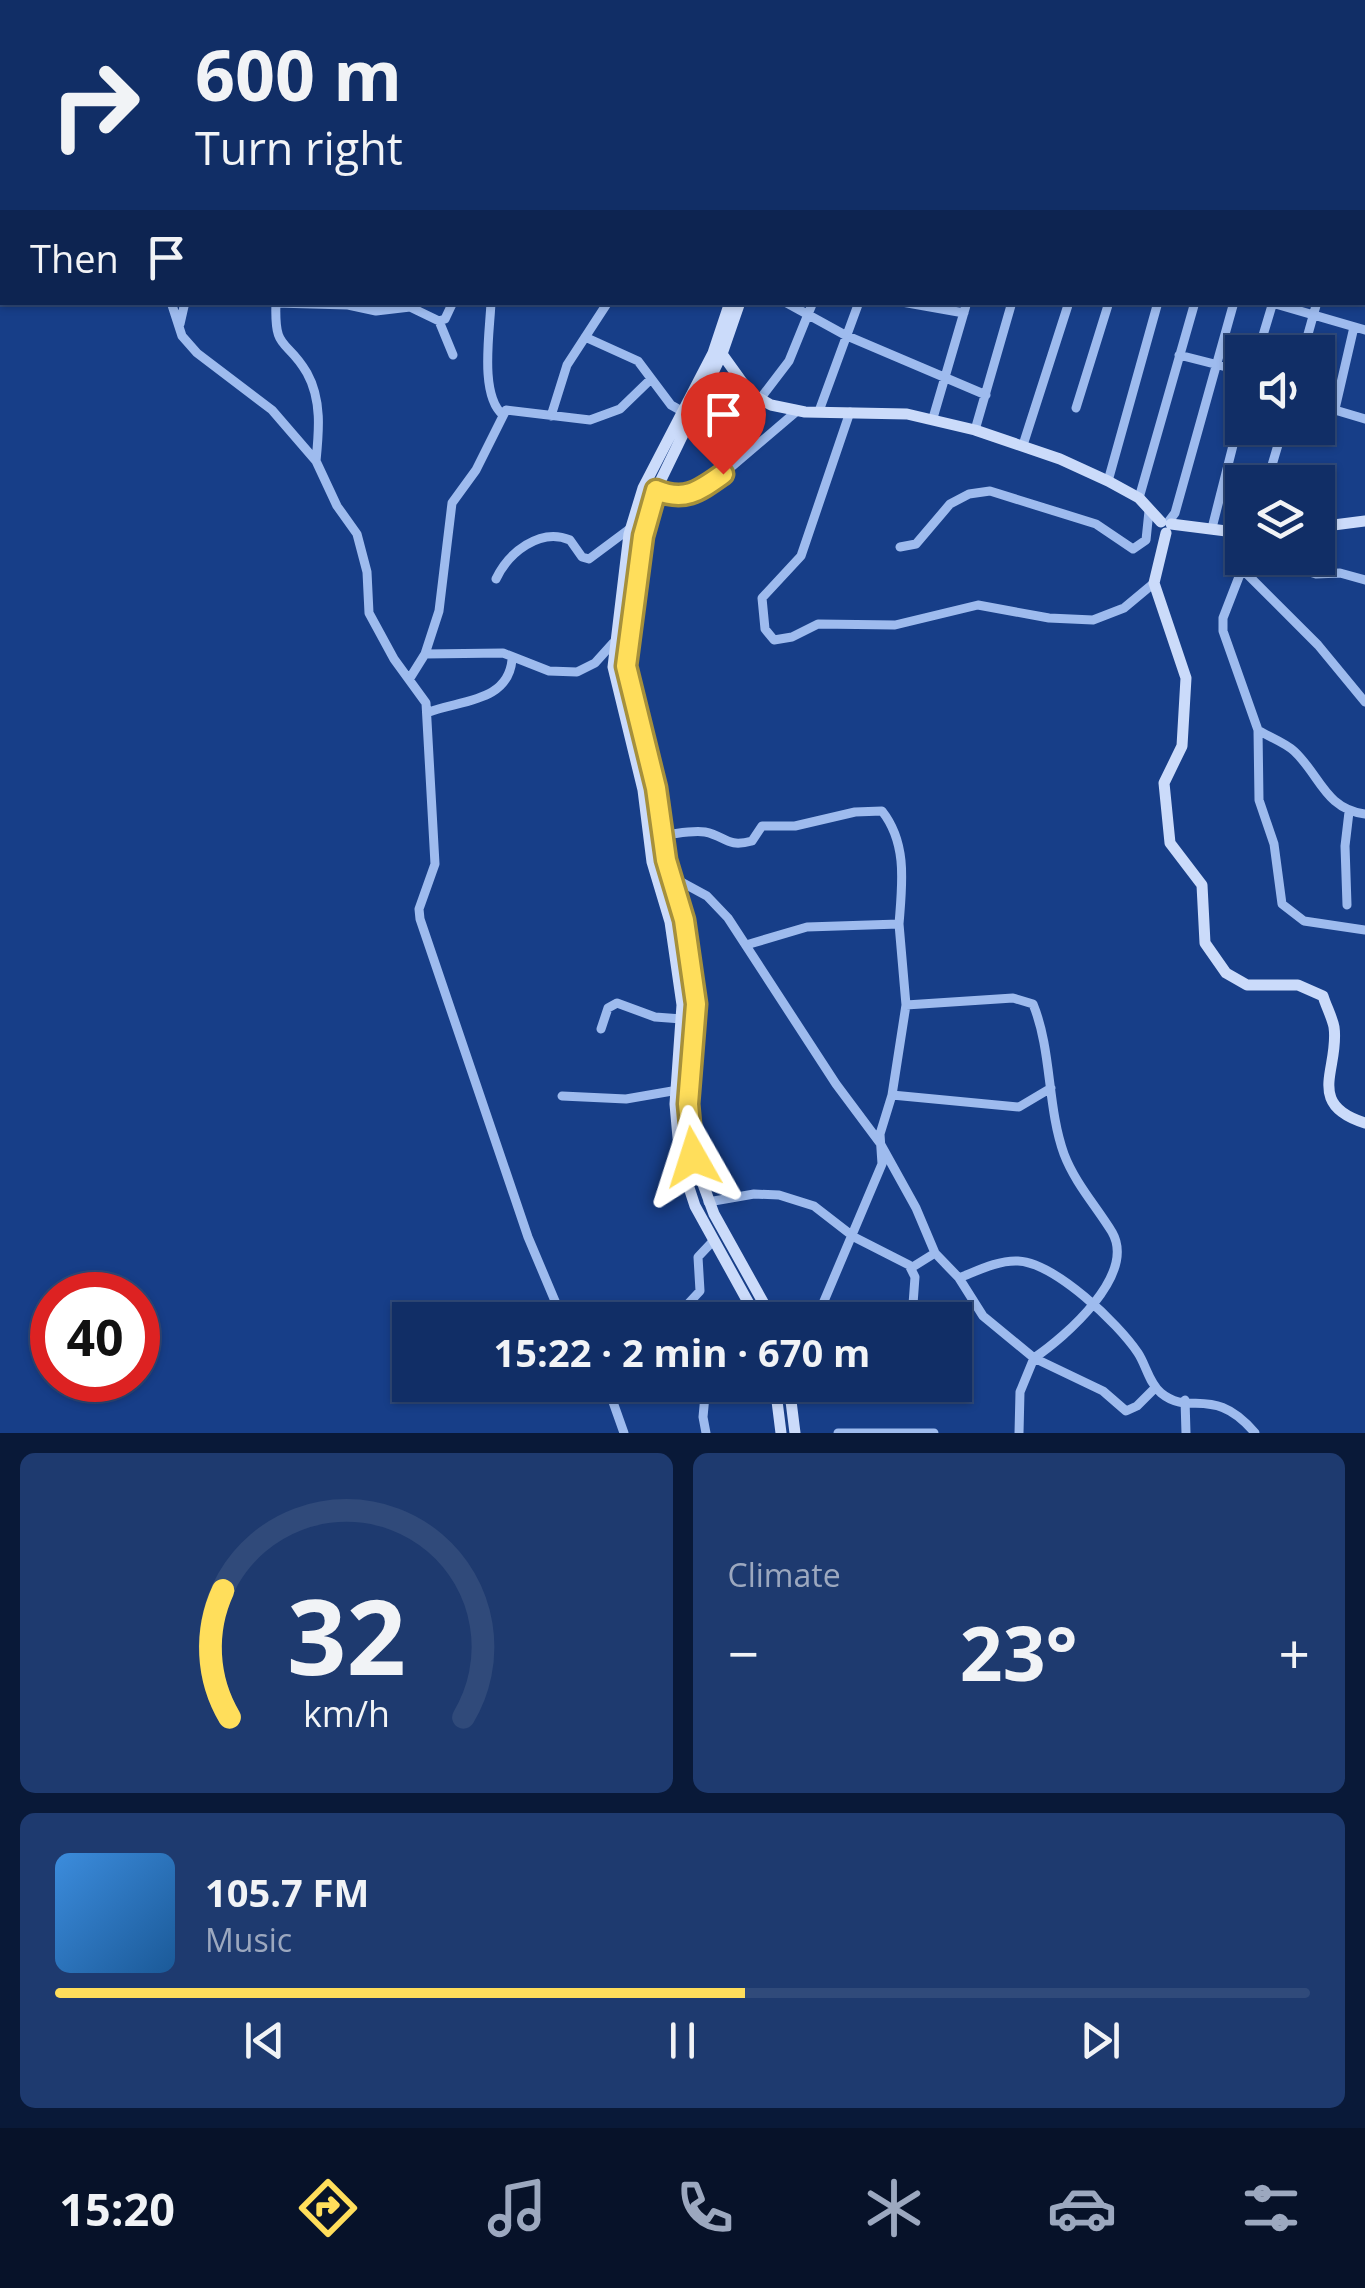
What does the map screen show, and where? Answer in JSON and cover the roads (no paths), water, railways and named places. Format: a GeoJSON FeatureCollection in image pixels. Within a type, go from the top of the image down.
{"type":"FeatureCollection","features":[{"type":"Feature","properties":{"kind":"street"},"geometry":{"type":"LineString","coordinates":[[172,305],[182,336],[272,410],[316,460],[337,506],[356,534],[367,572],[369,613],[394,659],[425,702],[436,864],[419,909],[420,919],[528,1237],[555,1302]]}},
{"type":"Feature","properties":{"kind":"street"},"geometry":{"type":"LineString","coordinates":[[180,326],[184,305]]}},
{"type":"Feature","properties":{"kind":"street"},"geometry":{"type":"LineString","coordinates":[[276,305],[277,338],[305,370],[315,392],[319,418],[316,460]]}},
{"type":"Feature","properties":{"kind":"street"},"geometry":{"type":"LineString","coordinates":[[348,305],[376,311],[410,307],[439,321],[445,320],[452,305]]}},
{"type":"Feature","properties":{"kind":"street"},"geometry":{"type":"LineString","coordinates":[[491,305],[487,344],[490,390],[494,408],[503,415]]}},
{"type":"Feature","properties":{"kind":"street"},"geometry":{"type":"LineString","coordinates":[[551,416],[567,364],[606,305]]}},
{"type":"Feature","properties":{"kind":"street"},"geometry":{"type":"LineString","coordinates":[[729,305],[687,413],[664,459],[643,488],[632,527],[613,643],[616,686],[642,790],[652,862],[670,922],[682,1019],[675,1132],[680,1160],[695,1206],[748,1302]]}},
{"type":"Feature","properties":{"kind":"street"},"geometry":{"type":"LineString","coordinates":[[687,413],[722,354],[739,305]]}},
{"type":"Feature","properties":{"kind":"street"},"geometry":{"type":"LineString","coordinates":[[820,411],[857,305]]}},
{"type":"Feature","properties":{"kind":"street"},"geometry":{"type":"LineString","coordinates":[[933,418],[965,308],[934,305]]}},
{"type":"Feature","properties":{"kind":"street"},"geometry":{"type":"LineString","coordinates":[[976,430],[1011,305]]}},
{"type":"Feature","properties":{"kind":"street"},"geometry":{"type":"LineString","coordinates":[[1023,445],[1067,305]]}},
{"type":"Feature","properties":{"kind":"street"},"geometry":{"type":"LineString","coordinates":[[1076,408],[1109,305]]}},
{"type":"Feature","properties":{"kind":"street"},"geometry":{"type":"LineString","coordinates":[[1108,481],[1157,305]]}},
{"type":"Feature","properties":{"kind":"street"},"geometry":{"type":"LineString","coordinates":[[1139,498],[1193,305]]}},
{"type":"Feature","properties":{"kind":"street"},"geometry":{"type":"LineString","coordinates":[[1233,305],[1175,513],[1167,525],[1154,583],[1186,678],[1182,746],[1164,783],[1166,825],[1170,844],[1204,892],[1205,943],[1226,974],[1247,985],[1298,985],[1323,996],[1334,1029],[1328,1090],[1340,1110],[1365,1123]]}},
{"type":"Feature","properties":{"kind":"street"},"geometry":{"type":"LineString","coordinates":[[1263,335],[1271,305]]}},
{"type":"Feature","properties":{"kind":"street"},"geometry":{"type":"LineString","coordinates":[[1278,305],[1365,330]]}},
{"type":"Feature","properties":{"kind":"street"},"geometry":{"type":"LineString","coordinates":[[1308,335],[1316,305]]}},
{"type":"Feature","properties":{"kind":"street"},"geometry":{"type":"LineString","coordinates":[[760,399],[789,360],[811,308],[846,335],[986,395]]}},
{"type":"Feature","properties":{"kind":"street"},"geometry":{"type":"LineString","coordinates":[[439,321],[453,354]]}},
{"type":"Feature","properties":{"kind":"street"},"geometry":{"type":"LineString","coordinates":[[1354,327],[1335,410],[1365,418]]}},
{"type":"Feature","properties":{"kind":"street"},"geometry":{"type":"LineString","coordinates":[[585,337],[628,354],[670,405],[687,413]]}},
{"type":"Feature","properties":{"kind":"street"},"geometry":{"type":"LineString","coordinates":[[722,354],[750,393],[760,399],[797,411],[878,410],[933,418],[976,430],[1108,481],[1139,498],[1167,525],[1225,530]]}},
{"type":"Feature","properties":{"kind":"street"},"geometry":{"type":"LineString","coordinates":[[1179,355],[1225,365]]}},
{"type":"Feature","properties":{"kind":"street"},"geometry":{"type":"LineString","coordinates":[[410,678],[425,654],[439,610],[452,503],[476,470],[506,410],[578,421],[612,413],[651,379]]}},
{"type":"Feature","properties":{"kind":"street"},"geometry":{"type":"LineString","coordinates":[[656,490],[675,498],[696,492],[797,411]]}},
{"type":"Feature","properties":{"kind":"street"},"geometry":{"type":"LineString","coordinates":[[850,412],[801,556],[762,598],[765,629],[774,640],[792,637],[818,624],[895,625],[978,606],[1049,618],[1093,620],[1124,608],[1154,583]]}},
{"type":"Feature","properties":{"kind":"street"},"geometry":{"type":"LineString","coordinates":[[1212,528],[1233,445]]}},
{"type":"Feature","properties":{"kind":"street"},"geometry":{"type":"LineString","coordinates":[[664,459],[643,536],[627,643],[629,684],[646,748],[696,1004],[690,1089],[693,1157],[708,1202],[763,1302]]}},
{"type":"Feature","properties":{"kind":"street"},"geometry":{"type":"LineString","coordinates":[[900,546],[916,544],[950,504],[976,492],[1009,494],[1096,524],[1133,549],[1146,540],[1149,510]]}},
{"type":"Feature","properties":{"kind":"street"},"geometry":{"type":"LineString","coordinates":[[1335,525],[1365,521]]}},
{"type":"Feature","properties":{"kind":"street"},"geometry":{"type":"LineString","coordinates":[[496,579],[504,562],[520,548],[548,536],[570,540],[582,558],[589,559],[632,527]]}},
{"type":"Feature","properties":{"kind":"street"},"geometry":{"type":"LineString","coordinates":[[1335,572],[1365,580]]}},
{"type":"Feature","properties":{"kind":"street"},"geometry":{"type":"LineString","coordinates":[[1240,575],[1223,632],[1258,730],[1259,800],[1274,844],[1282,904],[1304,920],[1365,930]]}},
{"type":"Feature","properties":{"kind":"street"},"geometry":{"type":"LineString","coordinates":[[1248,575],[1318,645],[1365,702]]}},
{"type":"Feature","properties":{"kind":"street"},"geometry":{"type":"LineString","coordinates":[[425,654],[496,653],[549,671],[577,672],[595,662],[613,643]]}},
{"type":"Feature","properties":{"kind":"street"},"geometry":{"type":"LineString","coordinates":[[425,702],[491,694],[505,682],[512,660]]}},
{"type":"Feature","properties":{"kind":"street"},"geometry":{"type":"LineString","coordinates":[[1258,730],[1293,750],[1328,797],[1349,812],[1365,814]]}},
{"type":"Feature","properties":{"kind":"street"},"geometry":{"type":"LineString","coordinates":[[632,752],[646,748]]}},
{"type":"Feature","properties":{"kind":"street"},"geometry":{"type":"LineString","coordinates":[[663,835],[709,832],[728,844],[740,844],[752,841],[762,826],[796,826],[882,810],[894,832],[903,869],[898,924],[906,1005],[892,1096],[880,1143],[882,1164],[823,1302]]}},
{"type":"Feature","properties":{"kind":"street"},"geometry":{"type":"LineString","coordinates":[[1347,905],[1345,846],[1349,812]]}},
{"type":"Feature","properties":{"kind":"street"},"geometry":{"type":"LineString","coordinates":[[672,877],[707,896],[728,918],[836,1084],[880,1143],[916,1208],[934,1252],[959,1278],[984,1316],[1034,1358],[1103,1391],[1126,1411],[1155,1388]]}},
{"type":"Feature","properties":{"kind":"street"},"geometry":{"type":"LineString","coordinates":[[746,945],[808,927],[898,924]]}},
{"type":"Feature","properties":{"kind":"street"},"geometry":{"type":"LineString","coordinates":[[906,1005],[1029,1000],[1036,1010],[1064,1154],[1096,1214],[1112,1234],[1118,1254],[1110,1281],[1068,1335],[1034,1358],[1020,1392],[1019,1433]]}},
{"type":"Feature","properties":{"kind":"street"},"geometry":{"type":"LineString","coordinates":[[601,1030],[608,1008],[617,1003],[655,1017],[682,1019]]}},
{"type":"Feature","properties":{"kind":"street"},"geometry":{"type":"LineString","coordinates":[[892,1096],[1019,1107],[1050,1088]]}},
{"type":"Feature","properties":{"kind":"street"},"geometry":{"type":"LineString","coordinates":[[562,1096],[626,1099],[690,1089]]}},
{"type":"Feature","properties":{"kind":"street"},"geometry":{"type":"LineString","coordinates":[[708,1202],[754,1194],[779,1195],[814,1206],[850,1234],[911,1268],[915,1277],[913,1302]]}},
{"type":"Feature","properties":{"kind":"street"},"geometry":{"type":"LineString","coordinates":[[690,1302],[700,1291],[698,1257],[714,1240]]}},
{"type":"Feature","properties":{"kind":"street"},"geometry":{"type":"LineString","coordinates":[[911,1268],[934,1252]]}},
{"type":"Feature","properties":{"kind":"street"},"geometry":{"type":"LineString","coordinates":[[959,1278],[1020,1261],[1041,1268],[1092,1302],[1131,1344],[1155,1388],[1165,1397],[1231,1408],[1255,1433]]}},
{"type":"Feature","properties":{"kind":"street"},"geometry":{"type":"LineString","coordinates":[[1184,1400],[1186,1433]]}},
{"type":"Feature","properties":{"kind":"street"},"geometry":{"type":"LineString","coordinates":[[613,1402],[624,1433]]}},
{"type":"Feature","properties":{"kind":"street"},"geometry":{"type":"LineString","coordinates":[[704,1402],[706,1433]]}},
{"type":"Feature","properties":{"kind":"street"},"geometry":{"type":"LineString","coordinates":[[777,1402],[781,1433]]}},
{"type":"Feature","properties":{"kind":"street"},"geometry":{"type":"LineString","coordinates":[[791,1402],[795,1433]]}},
{"type":"Feature","properties":{"kind":"street"},"geometry":{"type":"LineString","coordinates":[[838,1433],[934,1433]]}}]}
